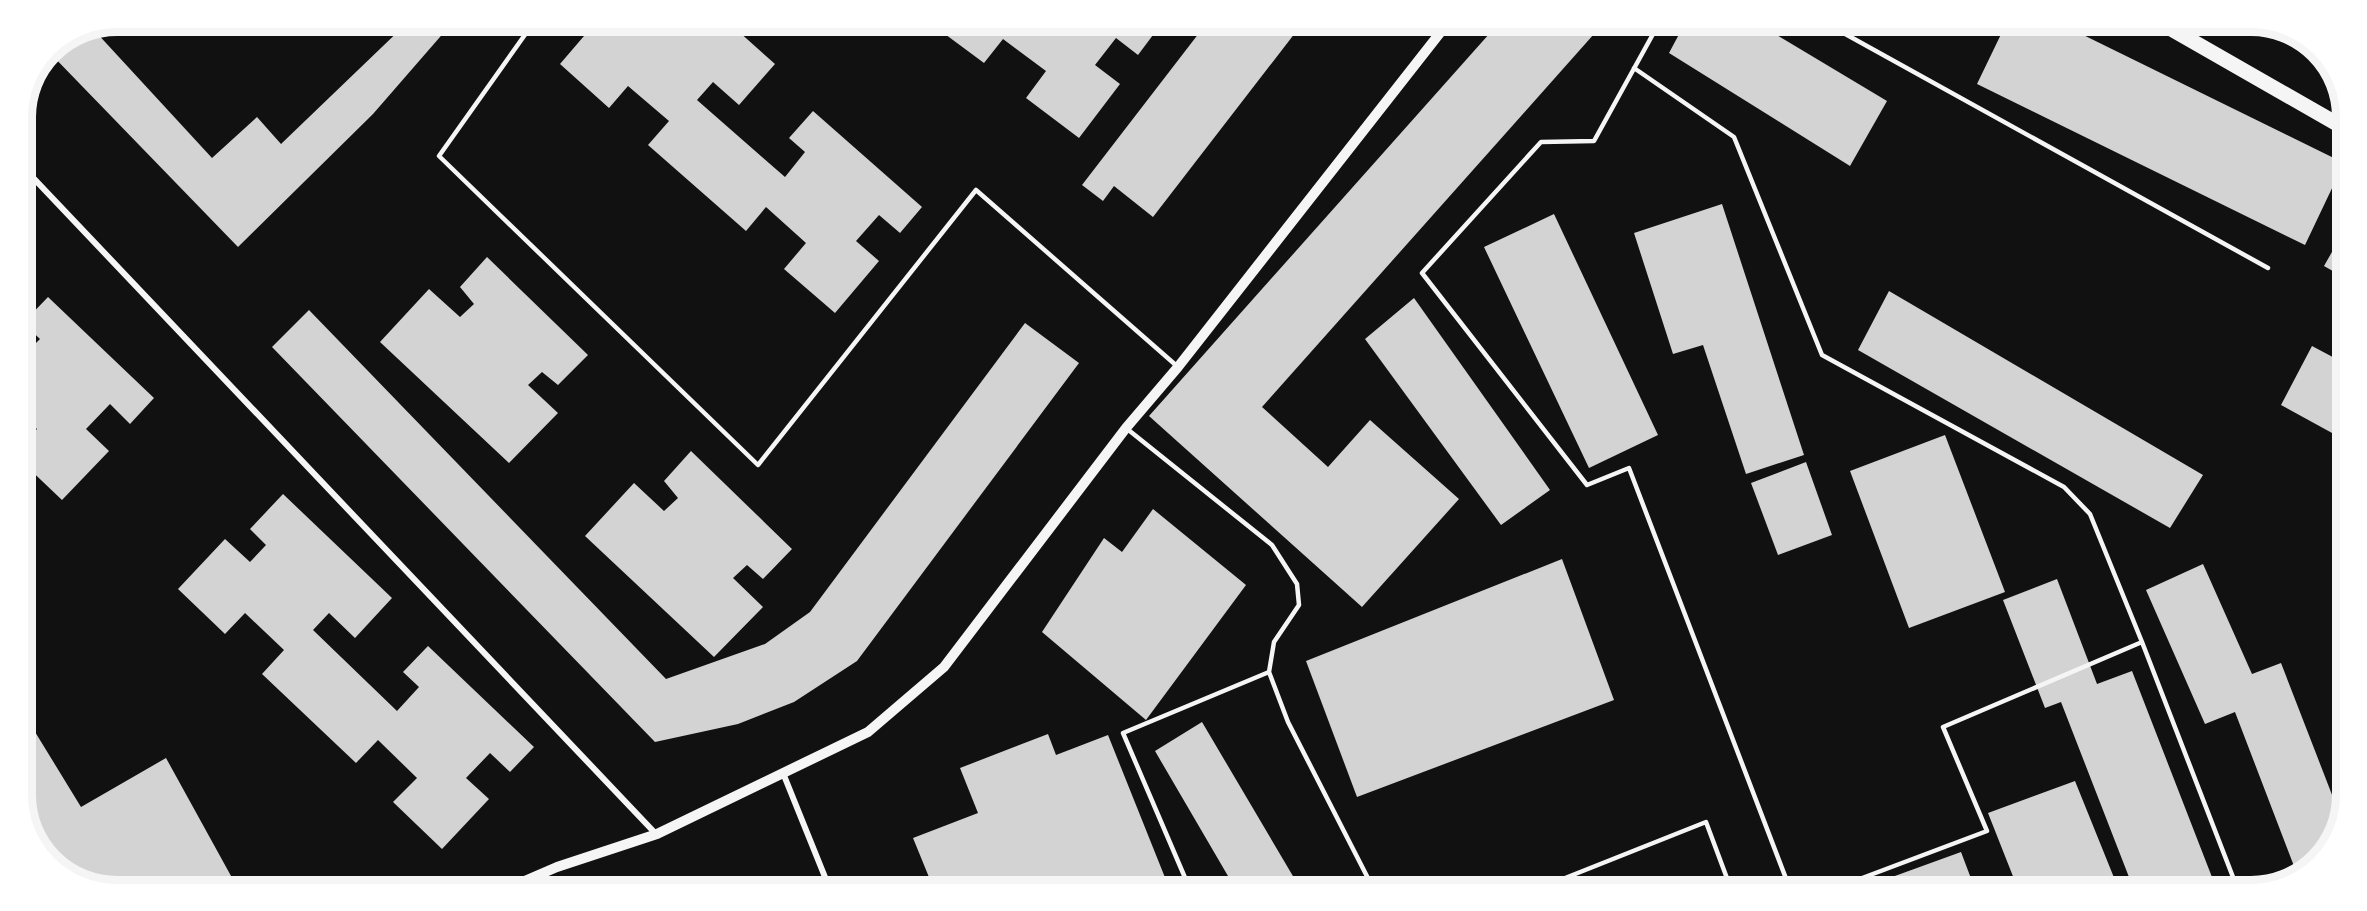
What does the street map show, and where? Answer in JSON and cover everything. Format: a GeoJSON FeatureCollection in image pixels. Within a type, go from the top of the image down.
{"type":"FeatureCollection","features":[{"type":"Feature","properties":{"kind":"main road"},"geometry":{"type":"LineString","coordinates":[[2175,31],[2335,123]]}},
{"type":"Feature","properties":{"kind":"street"},"geometry":{"type":"LineString","coordinates":[[527,880],[557,867],[657,834],[868,732],[944,668],[1126,428],[1178,367],[1442,31]]}},
{"type":"Feature","properties":{"kind":"street"},"geometry":{"type":"LineString","coordinates":[[31,176],[657,834]]}},
{"type":"Feature","properties":{"kind":"street"},"geometry":{"type":"LineString","coordinates":[[783,773],[826,880]]}},
{"type":"Feature","properties":{"kind":"lane"},"geometry":{"type":"LineString","coordinates":[[528,31],[439,156],[758,465],[976,190],[1178,367]]}},
{"type":"Feature","properties":{"kind":"lane"},"geometry":{"type":"LineString","coordinates":[[1655,31],[1594,141],[1541,142],[1422,273],[1587,485],[1629,468],[1787,880]]}},
{"type":"Feature","properties":{"kind":"lane"},"geometry":{"type":"LineString","coordinates":[[1840,31],[2268,268]]}},
{"type":"Feature","properties":{"kind":"lane"},"geometry":{"type":"LineString","coordinates":[[1634,68],[1734,137],[1822,355],[2064,487],[2090,514],[2234,880]]}},
{"type":"Feature","properties":{"kind":"lane"},"geometry":{"type":"LineString","coordinates":[[1126,428],[1272,545],[1297,584],[1299,605],[1274,642],[1269,672],[1288,722],[1370,880]]}},
{"type":"Feature","properties":{"kind":"lane"},"geometry":{"type":"LineString","coordinates":[[1857,880],[1987,831],[1943,727],[2142,642]]}},
{"type":"Feature","properties":{"kind":"lane"},"geometry":{"type":"LineString","coordinates":[[1186,880],[1123,733],[1269,672]]}},
{"type":"Feature","properties":{"kind":"lane"},"geometry":{"type":"LineString","coordinates":[[1560,880],[1706,822],[1728,880]]}},
{"type":"Feature","properties":{"kind":"building"},"geometry":{"type":"Polygon","coordinates":[[[399,31],[445,31],[373,114],[238,247],[55,58],[69,46],[97,34],[212,158],[257,117],[281,144],[399,31]]]}},
{"type":"Feature","properties":{"kind":"building"},"geometry":{"type":"Polygon","coordinates":[[[588,31],[626,31],[631,35],[634,31],[738,31],[775,64],[739,105],[713,82],[697,100],[785,177],[805,152],[789,138],[813,111],[922,207],[900,233],[879,215],[856,241],[879,261],[835,313],[784,269],[806,243],[766,207],[746,231],[648,145],[669,121],[628,86],[609,108],[560,64],[588,31]]]}},
{"type":"Feature","properties":{"kind":"building"},"geometry":{"type":"Polygon","coordinates":[[[941,31],[1156,31],[1138,55],[1116,38],[1095,65],[1120,84],[1079,138],[1026,98],[1046,71],[1003,39],[984,63],[941,31]]]}},
{"type":"Feature","properties":{"kind":"building"},"geometry":{"type":"Polygon","coordinates":[[[1201,31],[1297,31],[1153,217],[1114,186],[1103,201],[1082,185],[1201,31]]]}},
{"type":"Feature","properties":{"kind":"building"},"geometry":{"type":"Polygon","coordinates":[[[1492,31],[1597,31],[1262,407],[1328,467],[1370,420],[1459,499],[1362,607],[1149,416],[1492,31]]]}},
{"type":"Feature","properties":{"kind":"building"},"geometry":{"type":"Polygon","coordinates":[[[1681,31],[1770,31],[1887,101],[1850,166],[1669,53],[1681,31]]]}},
{"type":"Feature","properties":{"kind":"building"},"geometry":{"type":"Polygon","coordinates":[[[2003,31],[2075,31],[2335,159],[2335,182],[2305,245],[1977,84],[2003,31]]]}},
{"type":"Feature","properties":{"kind":"building"},"geometry":{"type":"Polygon","coordinates":[[[1722,204],[1804,455],[1746,474],[1703,345],[1673,354],[1634,233],[1722,204]]]}},
{"type":"Feature","properties":{"kind":"building"},"geometry":{"type":"Polygon","coordinates":[[[1554,214],[1658,435],[1589,468],[1484,247],[1554,214]]]}},
{"type":"Feature","properties":{"kind":"building"},"geometry":{"type":"Polygon","coordinates":[[[2335,246],[2335,272],[2324,266],[2335,246]]]}},
{"type":"Feature","properties":{"kind":"building"},"geometry":{"type":"Polygon","coordinates":[[[487,257],[588,355],[558,385],[542,372],[528,385],[558,413],[509,463],[380,342],[429,289],[460,317],[474,304],[460,287],[487,257]]]}},
{"type":"Feature","properties":{"kind":"building"},"geometry":{"type":"Polygon","coordinates":[[[1889,291],[2203,475],[2170,528],[1858,350],[1889,291]]]}},
{"type":"Feature","properties":{"kind":"building"},"geometry":{"type":"Polygon","coordinates":[[[48,297],[154,398],[130,424],[110,404],[86,429],[109,451],[62,500],[32,471],[31,435],[37,429],[31,424],[31,348],[40,339],[31,331],[31,314],[48,297]]]}},
{"type":"Feature","properties":{"kind":"building"},"geometry":{"type":"Polygon","coordinates":[[[1414,298],[1550,490],[1501,525],[1365,339],[1414,298]]]}},
{"type":"Feature","properties":{"kind":"building"},"geometry":{"type":"Polygon","coordinates":[[[309,310],[666,679],[765,644],[810,612],[1025,323],[1079,363],[857,661],[794,702],[738,724],[655,742],[272,347],[309,310]]]}},
{"type":"Feature","properties":{"kind":"building"},"geometry":{"type":"Polygon","coordinates":[[[2312,346],[2335,358],[2335,435],[2281,405],[2312,346]]]}},
{"type":"Feature","properties":{"kind":"building"},"geometry":{"type":"Polygon","coordinates":[[[1945,435],[2005,592],[1909,628],[1850,471],[1945,435]]]}},
{"type":"Feature","properties":{"kind":"building"},"geometry":{"type":"Polygon","coordinates":[[[691,451],[792,549],[763,579],[747,565],[733,578],[763,607],[714,657],[585,536],[634,483],[664,511],[678,498],[664,481],[691,451]]]}},
{"type":"Feature","properties":{"kind":"building"},"geometry":{"type":"Polygon","coordinates":[[[1806,462],[1832,535],[1778,555],[1751,483],[1806,462]]]}},
{"type":"Feature","properties":{"kind":"building"},"geometry":{"type":"Polygon","coordinates":[[[283,494],[392,598],[355,638],[329,613],[313,630],[397,711],[419,687],[403,672],[428,646],[534,747],[510,772],[490,753],[466,778],[489,799],[442,849],[393,802],[417,778],[378,740],[356,763],[262,674],[284,650],[245,613],[225,634],[178,589],[225,539],[250,562],[266,545],[250,529],[283,494]]]}},
{"type":"Feature","properties":{"kind":"building"},"geometry":{"type":"Polygon","coordinates":[[[1153,509],[1246,585],[1146,720],[1042,632],[1104,538],[1122,552],[1153,509]]]}},
{"type":"Feature","properties":{"kind":"building"},"geometry":{"type":"Polygon","coordinates":[[[1562,559],[1614,700],[1357,797],[1306,661],[1562,559]]]}},
{"type":"Feature","properties":{"kind":"building"},"geometry":{"type":"Polygon","coordinates":[[[2203,564],[2252,674],[2281,663],[2335,803],[2331,822],[2321,842],[2294,867],[2235,712],[2205,724],[2146,590],[2203,564]]]}},
{"type":"Feature","properties":{"kind":"building"},"geometry":{"type":"Polygon","coordinates":[[[2057,579],[2097,684],[2132,671],[2213,880],[2130,880],[2061,702],[2045,708],[2003,600],[2057,579]]]}},
{"type":"Feature","properties":{"kind":"building"},"geometry":{"type":"Polygon","coordinates":[[[1202,722],[1295,880],[1230,880],[1155,751],[1202,722]]]}},
{"type":"Feature","properties":{"kind":"building"},"geometry":{"type":"Polygon","coordinates":[[[32,727],[81,807],[166,758],[233,880],[100,878],[79,871],[56,855],[43,837],[33,811],[32,727]]]}},
{"type":"Feature","properties":{"kind":"building"},"geometry":{"type":"Polygon","coordinates":[[[1048,734],[1056,755],[1108,735],[1166,880],[930,880],[913,838],[978,813],[960,768],[1048,734]]]}},
{"type":"Feature","properties":{"kind":"building"},"geometry":{"type":"Polygon","coordinates":[[[2075,781],[2115,880],[2014,880],[1988,813],[2075,781]]]}},
{"type":"Feature","properties":{"kind":"building"},"geometry":{"type":"Polygon","coordinates":[[[1961,852],[1972,880],[1884,880],[1961,852]]]}}]}
